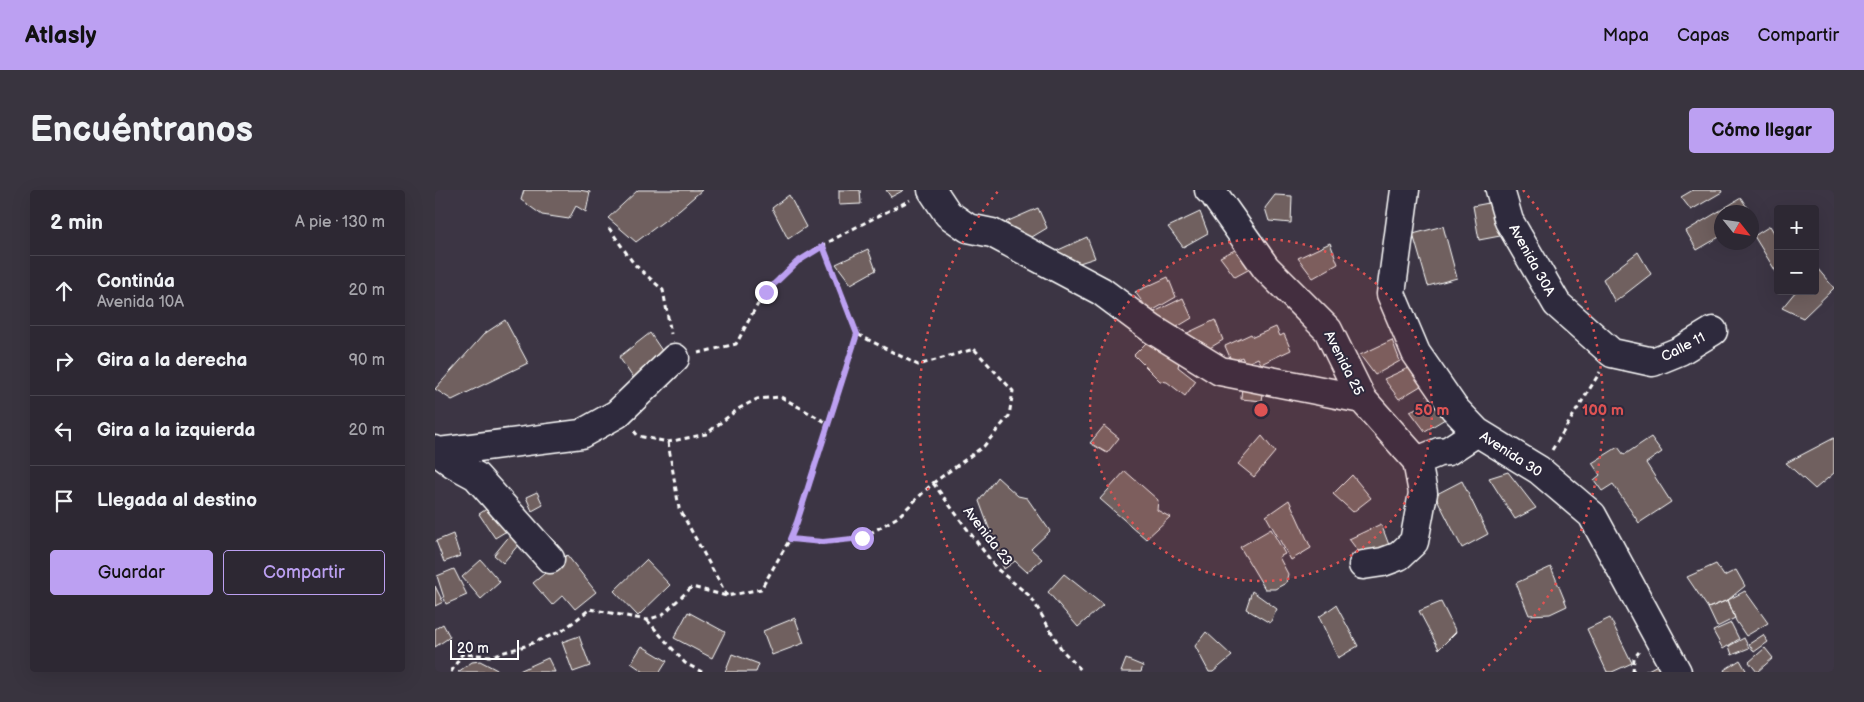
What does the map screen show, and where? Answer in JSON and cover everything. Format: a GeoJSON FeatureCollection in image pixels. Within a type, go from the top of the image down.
{"type":"FeatureCollection","features":[{"type":"Feature","properties":{"kind":"street","name":"Avenida 25"},"geometry":{"type":"LineString","coordinates":[[1209,190],[1266,268],[1328,330],[1362,399],[1417,461]]}},
{"type":"Feature","properties":{"kind":"street","name":"Avenida 30"},"geometry":{"type":"LineString","coordinates":[[1405,190],[1391,294],[1416,353],[1454,408],[1477,432],[1539,470],[1593,514],[1677,672]]}},
{"type":"Feature","properties":{"kind":"street","name":"Avenida 30A"},"geometry":{"type":"LineString","coordinates":[[1500,190],[1509,221],[1557,304],[1612,353],[1653,362]]}},
{"type":"Feature","properties":{"kind":"street"},"geometry":{"type":"LineString","coordinates":[[922,194],[968,228],[992,233],[1101,291],[1152,329],[1220,372],[1362,399]]}},
{"type":"Feature","properties":{"kind":"street","name":"Calle 11"},"geometry":{"type":"LineString","coordinates":[[1653,362],[1680,351],[1713,332]]}},
{"type":"Feature","properties":{"kind":"street"},"geometry":{"type":"LineString","coordinates":[[437,451],[581,434],[617,414],[675,358]]}},
{"type":"Feature","properties":{"kind":"street"},"geometry":{"type":"LineString","coordinates":[[1363,565],[1383,562],[1399,556],[1414,542],[1423,493],[1417,461],[1439,452],[1448,451],[1477,432]]}},
{"type":"Feature","properties":{"kind":"street"},"geometry":{"type":"LineString","coordinates":[[437,451],[454,464],[476,476],[550,559]]}},
{"type":"Feature","properties":{"kind":"path"},"geometry":{"type":"LineString","coordinates":[[609,228],[634,264],[663,290],[675,358],[736,344],[766,292],[797,262],[823,246],[922,194]]}},
{"type":"Feature","properties":{"kind":"path"},"geometry":{"type":"LineString","coordinates":[[451,672],[462,654],[491,656],[525,646],[563,631],[590,609],[647,620],[662,615],[692,587],[727,596],[761,589],[790,539],[797,522],[857,334],[823,246]]}},
{"type":"Feature","properties":{"kind":"path"},"geometry":{"type":"LineString","coordinates":[[790,539],[823,542],[862,538],[898,517],[933,483],[984,446],[1009,416],[1013,391],[974,349],[918,365],[857,334]]}},
{"type":"Feature","properties":{"kind":"path"},"geometry":{"type":"LineString","coordinates":[[1539,470],[1612,353]]}},
{"type":"Feature","properties":{"kind":"path"},"geometry":{"type":"LineString","coordinates":[[617,414],[638,436],[668,442],[706,434],[738,409],[765,398],[781,397],[829,424]]}},
{"type":"Feature","properties":{"kind":"path"},"geometry":{"type":"LineString","coordinates":[[668,442],[679,508],[727,596]]}},
{"type":"Feature","properties":{"kind":"path","name":"Avenida 23"},"geometry":{"type":"LineString","coordinates":[[933,483],[997,569],[1031,597],[1061,650],[1083,672]]}},
{"type":"Feature","properties":{"kind":"path"},"geometry":{"type":"LineString","coordinates":[[647,620],[685,663],[702,672]]}},
{"type":"Feature","properties":{"kind":"building"},"geometry":{"type":"Polygon","coordinates":[[[524,190],[579,190],[590,192],[586,212],[576,206],[569,219],[542,215],[521,200],[524,190]]]}},
{"type":"Feature","properties":{"kind":"building"},"geometry":{"type":"Polygon","coordinates":[[[638,190],[702,190],[636,242],[608,218],[638,190]]]}},
{"type":"Feature","properties":{"kind":"building"},"geometry":{"type":"Polygon","coordinates":[[[839,190],[860,190],[861,204],[839,205],[839,190]]]}},
{"type":"Feature","properties":{"kind":"building"},"geometry":{"type":"Polygon","coordinates":[[[886,190],[904,190],[891,197],[886,190]]]}},
{"type":"Feature","properties":{"kind":"building"},"geometry":{"type":"Polygon","coordinates":[[[1693,190],[1721,190],[1722,192],[1691,210],[1681,197],[1693,190]]]}},
{"type":"Feature","properties":{"kind":"building"},"geometry":{"type":"Polygon","coordinates":[[[789,195],[806,227],[788,239],[772,208],[789,195]]]}},
{"type":"Feature","properties":{"kind":"building"},"geometry":{"type":"Polygon","coordinates":[[[1275,195],[1292,196],[1291,223],[1269,221],[1265,208],[1275,195]]]}},
{"type":"Feature","properties":{"kind":"building"},"geometry":{"type":"Polygon","coordinates":[[[1741,198],[1746,205],[1729,205],[1741,198]]]}},
{"type":"Feature","properties":{"kind":"building"},"geometry":{"type":"Polygon","coordinates":[[[1494,202],[1500,236],[1479,240],[1473,206],[1494,202]]]}},
{"type":"Feature","properties":{"kind":"building"},"geometry":{"type":"Polygon","coordinates":[[[1038,208],[1047,228],[1022,243],[1006,222],[1038,208]]]}},
{"type":"Feature","properties":{"kind":"building"},"geometry":{"type":"Polygon","coordinates":[[[1200,212],[1208,233],[1183,247],[1168,227],[1200,212]]]}},
{"type":"Feature","properties":{"kind":"building"},"geometry":{"type":"Polygon","coordinates":[[[1714,214],[1714,240],[1697,250],[1686,231],[1714,214]]]}},
{"type":"Feature","properties":{"kind":"building"},"geometry":{"type":"Polygon","coordinates":[[[1443,226],[1457,278],[1428,286],[1413,234],[1443,226]]]}},
{"type":"Feature","properties":{"kind":"building"},"geometry":{"type":"Polygon","coordinates":[[[1770,226],[1774,232],[1774,268],[1759,244],[1759,233],[1770,226]]]}},
{"type":"Feature","properties":{"kind":"building"},"geometry":{"type":"Polygon","coordinates":[[[1087,237],[1095,258],[1070,266],[1054,252],[1087,237]]]}},
{"type":"Feature","properties":{"kind":"building"},"geometry":{"type":"Polygon","coordinates":[[[1252,242],[1261,263],[1235,277],[1220,257],[1252,242]]]}},
{"type":"Feature","properties":{"kind":"building"},"geometry":{"type":"Polygon","coordinates":[[[1330,243],[1338,264],[1313,278],[1298,258],[1330,243]]]}},
{"type":"Feature","properties":{"kind":"building"},"geometry":{"type":"Polygon","coordinates":[[[868,249],[876,270],[851,284],[836,264],[868,249]]]}},
{"type":"Feature","properties":{"kind":"building"},"geometry":{"type":"Polygon","coordinates":[[[1638,252],[1651,274],[1615,302],[1603,279],[1638,252]]]}},
{"type":"Feature","properties":{"kind":"building"},"geometry":{"type":"Polygon","coordinates":[[[1819,270],[1834,288],[1803,318],[1782,308],[1793,295],[1819,295],[1819,270]]]}},
{"type":"Feature","properties":{"kind":"building"},"geometry":{"type":"Polygon","coordinates":[[[1168,277],[1176,297],[1150,312],[1135,292],[1168,277]]]}},
{"type":"Feature","properties":{"kind":"building"},"geometry":{"type":"Polygon","coordinates":[[[1183,298],[1192,318],[1167,333],[1152,313],[1183,298]]]}},
{"type":"Feature","properties":{"kind":"building"},"geometry":{"type":"Polygon","coordinates":[[[505,320],[528,363],[452,400],[435,389],[484,334],[505,320]]]}},
{"type":"Feature","properties":{"kind":"building"},"geometry":{"type":"Polygon","coordinates":[[[1215,320],[1223,340],[1198,355],[1183,335],[1215,320]]]}},
{"type":"Feature","properties":{"kind":"building"},"geometry":{"type":"Polygon","coordinates":[[[1276,327],[1280,336],[1284,334],[1291,350],[1261,364],[1258,358],[1245,364],[1242,357],[1232,362],[1225,346],[1251,334],[1253,337],[1276,327]]]}},
{"type":"Feature","properties":{"kind":"building"},"geometry":{"type":"Polygon","coordinates":[[[650,333],[667,358],[638,385],[619,357],[650,333]]]}},
{"type":"Feature","properties":{"kind":"building"},"geometry":{"type":"Polygon","coordinates":[[[1392,340],[1400,361],[1375,375],[1360,355],[1392,340]]]}},
{"type":"Feature","properties":{"kind":"building"},"geometry":{"type":"Polygon","coordinates":[[[1146,343],[1153,344],[1180,357],[1178,367],[1196,381],[1185,396],[1167,382],[1160,381],[1134,355],[1146,343]]]}},
{"type":"Feature","properties":{"kind":"building"},"geometry":{"type":"Polygon","coordinates":[[[1417,364],[1424,384],[1399,399],[1384,379],[1417,364]]]}},
{"type":"Feature","properties":{"kind":"building"},"geometry":{"type":"Polygon","coordinates":[[[1242,385],[1264,387],[1262,401],[1241,399],[1242,385]]]}},
{"type":"Feature","properties":{"kind":"building"},"geometry":{"type":"Polygon","coordinates":[[[1442,396],[1450,416],[1425,431],[1410,411],[1442,396]]]}},
{"type":"Feature","properties":{"kind":"building"},"geometry":{"type":"Polygon","coordinates":[[[1104,426],[1119,438],[1107,453],[1090,443],[1104,426]]]}},
{"type":"Feature","properties":{"kind":"building"},"geometry":{"type":"Polygon","coordinates":[[[1262,436],[1275,452],[1254,477],[1238,464],[1262,436]]]}},
{"type":"Feature","properties":{"kind":"building"},"geometry":{"type":"Polygon","coordinates":[[[1651,437],[1662,452],[1646,463],[1671,502],[1639,523],[1613,484],[1602,491],[1594,480],[1600,475],[1592,463],[1618,447],[1624,455],[1651,437]]]}},
{"type":"Feature","properties":{"kind":"building"},"geometry":{"type":"Polygon","coordinates":[[[1834,438],[1834,473],[1815,489],[1786,463],[1834,438]]]}},
{"type":"Feature","properties":{"kind":"building"},"geometry":{"type":"Polygon","coordinates":[[[1125,471],[1158,500],[1157,510],[1170,517],[1146,539],[1100,499],[1125,471]]]}},
{"type":"Feature","properties":{"kind":"building"},"geometry":{"type":"Polygon","coordinates":[[[1508,472],[1536,508],[1515,519],[1489,478],[1508,472]]]}},
{"type":"Feature","properties":{"kind":"building"},"geometry":{"type":"Polygon","coordinates":[[[1352,475],[1371,498],[1353,512],[1333,494],[1352,475]]]}},
{"type":"Feature","properties":{"kind":"building"},"geometry":{"type":"Polygon","coordinates":[[[997,477],[1018,496],[1027,498],[1050,531],[1031,549],[1042,559],[1027,572],[1015,561],[1004,569],[979,501],[997,477]]]}},
{"type":"Feature","properties":{"kind":"building"},"geometry":{"type":"Polygon","coordinates":[[[1462,481],[1488,534],[1462,548],[1435,495],[1462,481]]]}},
{"type":"Feature","properties":{"kind":"building"},"geometry":{"type":"Polygon","coordinates":[[[537,492],[543,505],[532,511],[526,497],[537,492]]]}},
{"type":"Feature","properties":{"kind":"building"},"geometry":{"type":"Polygon","coordinates":[[[1289,500],[1311,548],[1291,560],[1266,516],[1289,500]]]}},
{"type":"Feature","properties":{"kind":"building"},"geometry":{"type":"Polygon","coordinates":[[[494,504],[510,529],[495,538],[479,514],[494,504]]]}},
{"type":"Feature","properties":{"kind":"building"},"geometry":{"type":"Polygon","coordinates":[[[1381,524],[1389,545],[1364,559],[1349,539],[1381,524]]]}},
{"type":"Feature","properties":{"kind":"building"},"geometry":{"type":"Polygon","coordinates":[[[515,529],[525,537],[503,563],[494,555],[515,529]]]}},
{"type":"Feature","properties":{"kind":"building"},"geometry":{"type":"Polygon","coordinates":[[[1271,529],[1285,554],[1279,557],[1288,574],[1286,583],[1275,589],[1265,589],[1240,547],[1271,529]]]}},
{"type":"Feature","properties":{"kind":"building"},"geometry":{"type":"Polygon","coordinates":[[[453,534],[460,556],[444,562],[436,541],[453,534]]]}},
{"type":"Feature","properties":{"kind":"building"},"geometry":{"type":"Polygon","coordinates":[[[567,555],[596,592],[575,609],[563,595],[552,605],[533,583],[567,555]]]}},
{"type":"Feature","properties":{"kind":"building"},"geometry":{"type":"Polygon","coordinates":[[[481,560],[500,582],[481,599],[462,577],[481,560]]]}},
{"type":"Feature","properties":{"kind":"building"},"geometry":{"type":"Polygon","coordinates":[[[646,560],[670,585],[638,616],[614,591],[646,560]]]}},
{"type":"Feature","properties":{"kind":"building"},"geometry":{"type":"Polygon","coordinates":[[[1716,564],[1724,576],[1736,570],[1745,586],[1728,600],[1708,608],[1687,577],[1716,564]]]}},
{"type":"Feature","properties":{"kind":"building"},"geometry":{"type":"Polygon","coordinates":[[[1551,567],[1567,606],[1550,614],[1529,615],[1516,583],[1551,567]]]}},
{"type":"Feature","properties":{"kind":"building"},"geometry":{"type":"Polygon","coordinates":[[[454,569],[467,595],[446,604],[437,576],[454,569]]]}},
{"type":"Feature","properties":{"kind":"building"},"geometry":{"type":"Polygon","coordinates":[[[1064,574],[1103,605],[1078,627],[1048,592],[1064,574]]]}},
{"type":"Feature","properties":{"kind":"building"},"geometry":{"type":"Polygon","coordinates":[[[435,586],[443,602],[435,606],[435,586]]]}},
{"type":"Feature","properties":{"kind":"building"},"geometry":{"type":"Polygon","coordinates":[[[1252,591],[1277,609],[1270,623],[1246,609],[1252,591]]]}},
{"type":"Feature","properties":{"kind":"building"},"geometry":{"type":"Polygon","coordinates":[[[1745,591],[1768,623],[1746,636],[1736,621],[1728,600],[1745,591]]]}},
{"type":"Feature","properties":{"kind":"building"},"geometry":{"type":"Polygon","coordinates":[[[1728,600],[1735,618],[1717,627],[1708,608],[1728,600]]]}},
{"type":"Feature","properties":{"kind":"building"},"geometry":{"type":"Polygon","coordinates":[[[1441,602],[1456,632],[1439,649],[1419,611],[1441,602]]]}},
{"type":"Feature","properties":{"kind":"building"},"geometry":{"type":"Polygon","coordinates":[[[1336,605],[1358,646],[1338,658],[1319,617],[1336,605]]]}},
{"type":"Feature","properties":{"kind":"building"},"geometry":{"type":"Polygon","coordinates":[[[688,612],[725,632],[712,658],[674,638],[688,612]]]}},
{"type":"Feature","properties":{"kind":"building"},"geometry":{"type":"Polygon","coordinates":[[[795,618],[804,643],[772,655],[763,631],[795,618]]]}},
{"type":"Feature","properties":{"kind":"building"},"geometry":{"type":"Polygon","coordinates":[[[1610,618],[1632,663],[1612,672],[1607,672],[1587,629],[1610,618]]]}},
{"type":"Feature","properties":{"kind":"building"},"geometry":{"type":"Polygon","coordinates":[[[1731,623],[1739,639],[1723,649],[1713,631],[1731,623]]]}},
{"type":"Feature","properties":{"kind":"building"},"geometry":{"type":"Polygon","coordinates":[[[443,624],[450,637],[435,647],[435,629],[443,624]]]}},
{"type":"Feature","properties":{"kind":"building"},"geometry":{"type":"Polygon","coordinates":[[[1206,632],[1232,656],[1213,672],[1209,672],[1195,646],[1206,632]]]}},
{"type":"Feature","properties":{"kind":"building"},"geometry":{"type":"Polygon","coordinates":[[[1763,635],[1768,642],[1754,652],[1749,644],[1763,635]]]}},
{"type":"Feature","properties":{"kind":"building"},"geometry":{"type":"Polygon","coordinates":[[[579,636],[590,666],[573,672],[562,642],[579,636]]]}},
{"type":"Feature","properties":{"kind":"building"},"geometry":{"type":"Polygon","coordinates":[[[1744,638],[1749,648],[1732,655],[1729,646],[1744,638]]]}},
{"type":"Feature","properties":{"kind":"building"},"geometry":{"type":"Polygon","coordinates":[[[642,646],[667,661],[660,672],[644,672],[631,663],[642,646]]]}},
{"type":"Feature","properties":{"kind":"building"},"geometry":{"type":"Polygon","coordinates":[[[1765,648],[1773,658],[1757,672],[1749,662],[1765,648]]]}},
{"type":"Feature","properties":{"kind":"building"},"geometry":{"type":"Polygon","coordinates":[[[732,654],[759,664],[756,672],[725,672],[732,654]]]}},
{"type":"Feature","properties":{"kind":"building"},"geometry":{"type":"Polygon","coordinates":[[[548,658],[555,672],[517,672],[548,658]]]}},
{"type":"Feature","properties":{"kind":"building"},"geometry":{"type":"Polygon","coordinates":[[[1126,659],[1143,666],[1141,672],[1121,672],[1126,659]]]}},
{"type":"Feature","properties":{"kind":"building"},"geometry":{"type":"Polygon","coordinates":[[[1667,660],[1673,672],[1644,672],[1667,660]]]}},
{"type":"Feature","properties":{"kind":"building"},"geometry":{"type":"Polygon","coordinates":[[[1740,660],[1747,672],[1725,672],[1724,670],[1740,660]]]}},
{"type":"Feature","properties":{"kind":"building"},"geometry":{"type":"Polygon","coordinates":[[[480,661],[501,672],[458,672],[472,662],[480,661]]]}},
{"type":"Feature","properties":{"kind":"route"},"geometry":{"type":"LineString","coordinates":[[766,292],[797,262],[823,246],[857,334],[790,539],[823,542],[862,538]]}}]}
